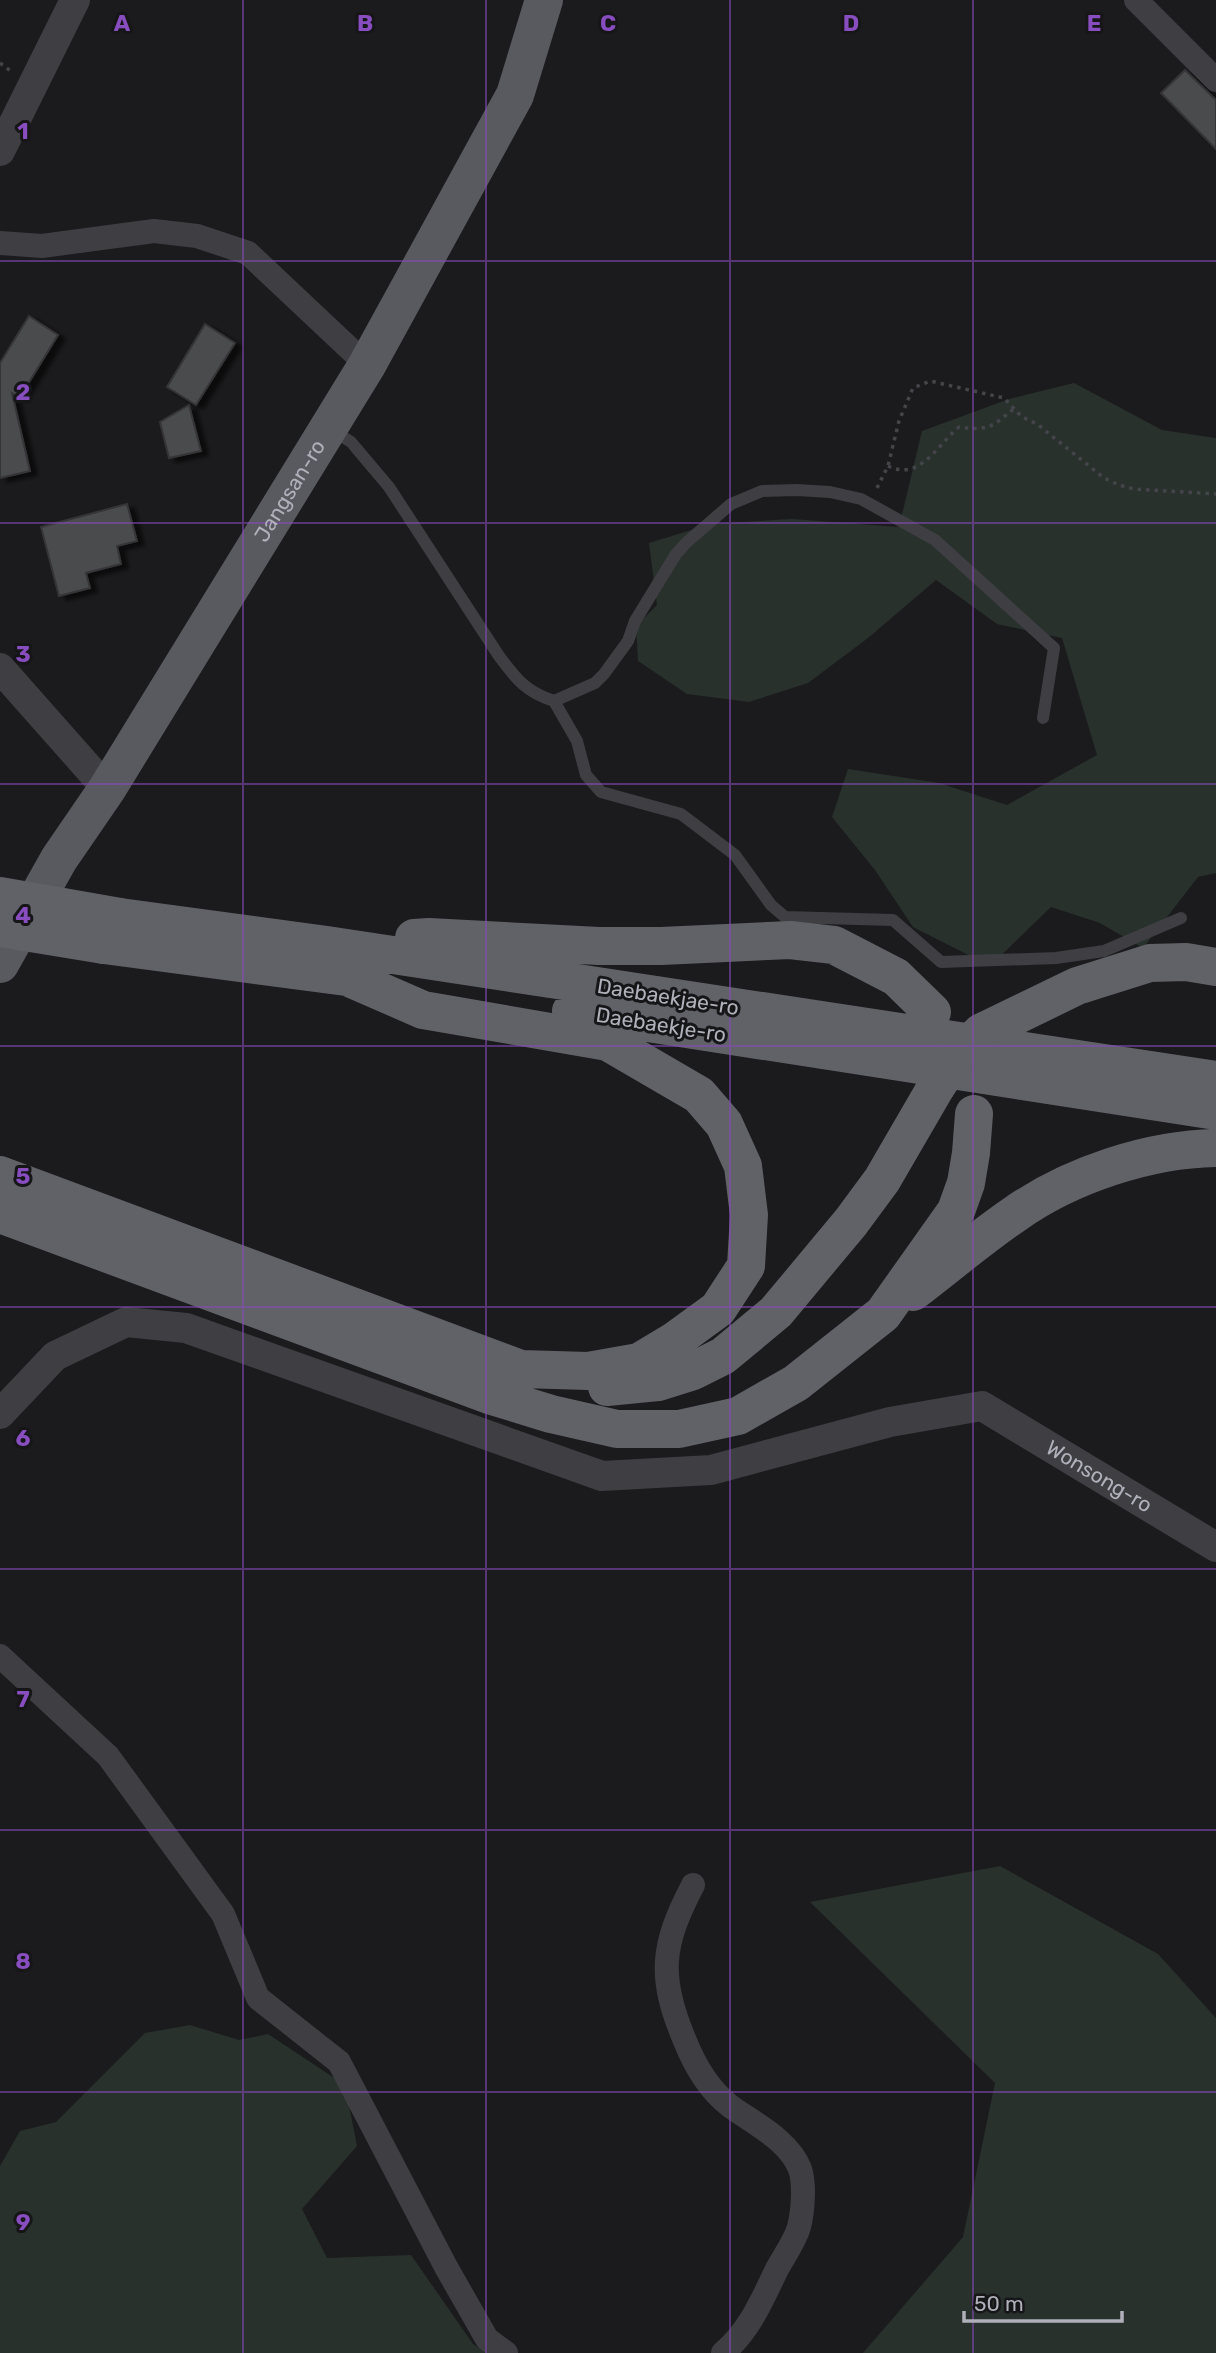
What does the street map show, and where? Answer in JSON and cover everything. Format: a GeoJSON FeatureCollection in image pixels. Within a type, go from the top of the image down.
{"type":"FeatureCollection","features":[{"type":"Feature","properties":{"kind":"highway"},"geometry":{"type":"LineString","coordinates":[[0,896],[112,931]]}},
{"type":"Feature","properties":{"kind":"highway"},"geometry":{"type":"LineString","coordinates":[[0,928],[112,931]]}},
{"type":"Feature","properties":{"kind":"highway","name":"Daebaekjae-ro"},"geometry":{"type":"LineString","coordinates":[[112,931],[1216,1080]]}},
{"type":"Feature","properties":{"kind":"highway"},"geometry":{"type":"LineString","coordinates":[[336,960],[429,937],[599,946],[790,940],[834,945],[896,977],[932,1012]]}},
{"type":"Feature","properties":{"kind":"highway"},"geometry":{"type":"LineString","coordinates":[[336,960],[423,1010],[608,1042],[699,1095],[724,1124],[743,1166],[749,1214],[746,1266],[718,1309],[639,1362],[588,1371],[521,1369]]}},
{"type":"Feature","properties":{"kind":"highway","name":"Daebaekje-ro"},"geometry":{"type":"LineString","coordinates":[[336,960],[1216,1111]]}},
{"type":"Feature","properties":{"kind":"highway"},"geometry":{"type":"LineString","coordinates":[[10,1203],[521,1369],[578,1390],[658,1382],[693,1371],[723,1356],[776,1312],[851,1222],[882,1180],[951,1064],[982,1032],[1077,986],[1150,963],[1186,962],[1216,967]]}},
{"type":"Feature","properties":{"kind":"highway"},"geometry":{"type":"LineString","coordinates":[[883,1314],[956,1210],[969,1163],[974,1114]]}},
{"type":"Feature","properties":{"kind":"highway"},"geometry":{"type":"LineString","coordinates":[[10,1203],[489,1395],[551,1414],[617,1429],[680,1429],[738,1416],[796,1383],[1016,1213],[1060,1186],[1157,1154],[1216,1148]]}},
{"type":"Feature","properties":{"kind":"highway"},"geometry":{"type":"LineString","coordinates":[[0,1155],[10,1203]]}},
{"type":"Feature","properties":{"kind":"main road","name":"Jangsan-ro"},"geometry":{"type":"LineString","coordinates":[[0,964],[60,859],[107,789],[368,365],[515,95],[544,0]]}},
{"type":"Feature","properties":{"kind":"street"},"geometry":{"type":"LineString","coordinates":[[0,151],[75,0]]}},
{"type":"Feature","properties":{"kind":"street"},"geometry":{"type":"LineString","coordinates":[[1136,0],[1216,80]]}},
{"type":"Feature","properties":{"kind":"street"},"geometry":{"type":"LineString","coordinates":[[0,243],[42,246],[154,231],[197,236],[248,253],[368,365]]}},
{"type":"Feature","properties":{"kind":"street"},"geometry":{"type":"LineString","coordinates":[[0,668],[107,789]]}},
{"type":"Feature","properties":{"kind":"street","name":"Wonsong-ro"},"geometry":{"type":"LineString","coordinates":[[0,1414],[55,1356],[126,1322],[186,1328],[602,1476],[711,1470],[890,1422],[982,1406],[1216,1546]]}},
{"type":"Feature","properties":{"kind":"street"},"geometry":{"type":"LineString","coordinates":[[0,1656],[108,1756],[223,1914],[258,1998],[339,2062],[487,2339],[506,2353]]}},
{"type":"Feature","properties":{"kind":"street"},"geometry":{"type":"LineString","coordinates":[[693,1885],[676,1917],[668,1951],[666,1984],[674,2014],[700,2075],[728,2104],[777,2138],[799,2166],[804,2183],[799,2227],[748,2328],[723,2353]]}},
{"type":"Feature","properties":{"kind":"lane"},"geometry":{"type":"LineString","coordinates":[[329,428],[351,442],[389,487],[517,681],[538,696],[554,701],[595,683],[628,641],[635,621],[676,554],[731,505],[762,491],[830,492],[861,499],[935,540],[1054,648],[1043,718]]}},
{"type":"Feature","properties":{"kind":"lane"},"geometry":{"type":"LineString","coordinates":[[554,701],[577,741],[586,775],[601,792],[681,814],[735,855],[771,905],[785,916],[893,920],[941,962],[1056,958],[1104,951],[1181,918]]}},
{"type":"Feature","properties":{"kind":"path"},"geometry":{"type":"LineString","coordinates":[[861,499],[873,493],[882,481],[899,421],[913,388],[930,381],[1004,398],[1022,416],[1037,424],[1104,478],[1119,485],[1135,489],[1216,494]]}},
{"type":"Feature","properties":{"kind":"path"},"geometry":{"type":"LineString","coordinates":[[888,466],[898,471],[913,468],[940,448],[948,435],[958,427],[980,429],[992,426],[1015,408]]}},
{"type":"Feature","properties":{"kind":"shaded area"},"geometry":{"type":"Polygon","coordinates":[[[1074,383],[1162,430],[1216,438],[1216,873],[1198,877],[1143,948],[1100,923],[1051,907],[990,966],[913,927],[875,870],[832,817],[848,769],[939,783],[1007,805],[1097,755],[1062,638],[997,624],[936,580],[868,638],[808,683],[749,702],[687,694],[638,661],[636,626],[657,605],[649,543],[711,524],[792,519],[899,527],[922,431],[1009,399],[1074,383]]]}},
{"type":"Feature","properties":{"kind":"shaded area"},"geometry":{"type":"Polygon","coordinates":[[[1000,1866],[1158,1954],[1216,2018],[1216,2353],[863,2353],[963,2237],[995,2083],[810,1902],[1000,1866]]]}},
{"type":"Feature","properties":{"kind":"shaded area"},"geometry":{"type":"Polygon","coordinates":[[[190,2025],[239,2040],[268,2034],[345,2085],[357,2146],[302,2209],[327,2258],[411,2255],[473,2344],[486,2353],[0,2353],[0,2166],[20,2131],[56,2122],[145,2033],[190,2025]]]}},
{"type":"Feature","properties":{"kind":"building"},"geometry":{"type":"Polygon","coordinates":[[[1185,70],[1216,100],[1216,149],[1161,93],[1185,70]]]}},
{"type":"Feature","properties":{"kind":"building"},"geometry":{"type":"Polygon","coordinates":[[[29,316],[58,335],[20,397],[12,393],[30,471],[0,478],[0,363],[29,316]]]}},
{"type":"Feature","properties":{"kind":"building"},"geometry":{"type":"Polygon","coordinates":[[[205,324],[235,343],[196,405],[167,387],[205,324]]]}},
{"type":"Feature","properties":{"kind":"building"},"geometry":{"type":"Polygon","coordinates":[[[189,405],[201,451],[169,458],[160,422],[189,405]]]}},
{"type":"Feature","properties":{"kind":"building"},"geometry":{"type":"Polygon","coordinates":[[[127,504],[137,541],[117,546],[121,564],[86,573],[90,588],[59,596],[41,527],[127,504]]]}}]}
